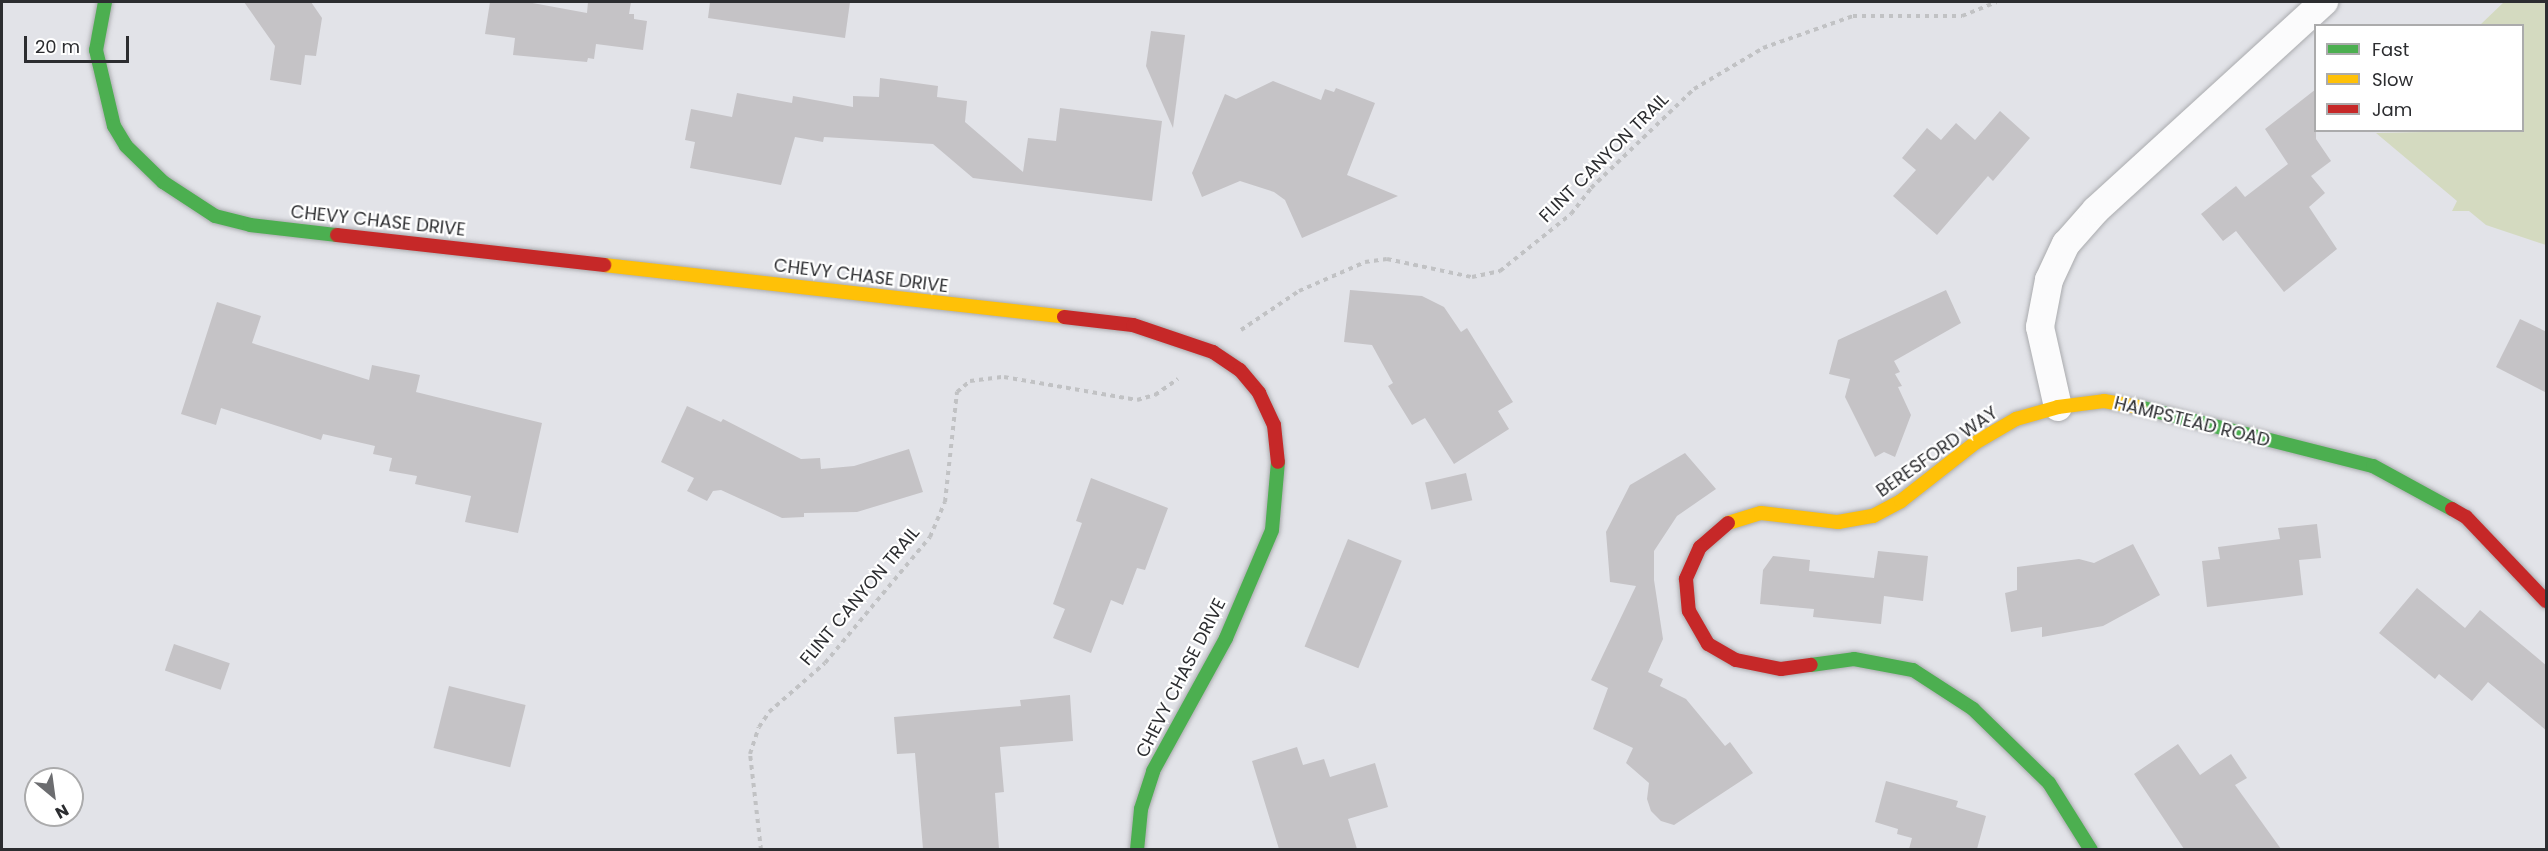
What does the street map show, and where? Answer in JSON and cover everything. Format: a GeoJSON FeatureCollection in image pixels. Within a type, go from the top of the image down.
{"type":"FeatureCollection","features":[{"type":"Feature","properties":{"kind":"main road","name":"CHEVY CHASE DRIVE"},"geometry":{"type":"LineString","coordinates":[[105,2],[96,50],[114,126],[126,146],[163,182],[215,216],[250,225],[1133,325],[1213,352],[1240,370],[1259,393],[1274,425],[1279,474],[1272,530],[1226,638],[1153,771],[1141,808],[1137,849]]}},
{"type":"Feature","properties":{"kind":"main road","name":"HAMPSTEAD ROAD"},"geometry":{"type":"LineString","coordinates":[[2058,407],[2104,401],[2150,409],[2373,466],[2466,517],[2547,601]]}},
{"type":"Feature","properties":{"kind":"main road","name":"BERESFORD WAY"},"geometry":{"type":"LineString","coordinates":[[2058,407],[2016,419],[1975,443],[1901,501],[1873,516],[1838,522],[1761,513],[1733,519],[1700,547],[1686,579],[1689,611],[1707,644],[1736,660],[1781,669],[1854,659],[1913,670],[1973,709],[2049,783],[2091,849]]}},
{"type":"Feature","properties":{"kind":"street"},"geometry":{"type":"LineString","coordinates":[[2058,407],[2040,327],[2049,280],[2066,244],[2096,210],[2324,2]]}},
{"type":"Feature","properties":{"kind":"path","name":"FLINT CANYON TRAIL"},"geometry":{"type":"LineString","coordinates":[[1241,330],[1299,291],[1365,262],[1387,259],[1472,277],[1500,271],[1571,214],[1591,188],[1694,89],[1764,48],[1853,16],[1962,16],[1996,2]]}},
{"type":"Feature","properties":{"kind":"path","name":"FLINT CANYON TRAIL"},"geometry":{"type":"LineString","coordinates":[[761,849],[750,754],[759,727],[769,712],[825,663],[930,537],[945,502],[957,392],[970,381],[1004,377],[1137,400],[1155,395],[1178,379]]}},
{"type":"Feature","properties":{"kind":"green space"},"geometry":{"type":"Polygon","coordinates":[[[2504,2],[2546,2],[2546,245],[2486,225],[2469,211],[2452,211],[2457,201],[2376,133],[2524,132],[2524,24],[2481,24],[2504,2]]]}},
{"type":"Feature","properties":{"kind":"building"},"geometry":{"type":"Polygon","coordinates":[[[244,2],[311,2],[322,18],[316,56],[305,55],[301,85],[270,80],[275,46],[244,2]]]}},
{"type":"Feature","properties":{"kind":"building"},"geometry":{"type":"Polygon","coordinates":[[[490,2],[527,2],[587,13],[588,2],[631,2],[629,14],[634,14],[634,19],[647,21],[643,50],[596,44],[594,59],[588,58],[587,62],[513,55],[515,38],[485,34],[490,2]]]}},
{"type":"Feature","properties":{"kind":"building"},"geometry":{"type":"Polygon","coordinates":[[[710,2],[850,2],[845,38],[708,18],[710,2]]]}},
{"type":"Feature","properties":{"kind":"building"},"geometry":{"type":"Polygon","coordinates":[[[1151,31],[1185,35],[1173,128],[1146,66],[1151,31]]]}},
{"type":"Feature","properties":{"kind":"building"},"geometry":{"type":"Polygon","coordinates":[[[880,78],[938,86],[937,97],[967,101],[965,122],[1023,172],[1028,138],[1056,141],[1060,108],[1162,121],[1152,201],[973,178],[933,144],[824,137],[823,142],[795,137],[781,185],[690,168],[695,142],[685,140],[691,109],[732,117],[737,93],[792,103],[793,96],[853,107],[853,96],[879,97],[880,78]]]}},
{"type":"Feature","properties":{"kind":"building"},"geometry":{"type":"Polygon","coordinates":[[[1273,81],[1321,100],[1325,89],[1334,92],[1336,88],[1375,103],[1347,175],[1398,196],[1302,238],[1285,200],[1274,192],[1240,181],[1202,197],[1192,173],[1225,94],[1236,99],[1273,81]]]}},
{"type":"Feature","properties":{"kind":"building"},"geometry":{"type":"Polygon","coordinates":[[[2314,91],[2314,132],[2316,132],[2316,139],[2331,161],[2311,176],[2325,193],[2309,207],[2337,249],[2284,292],[2236,231],[2223,241],[2201,214],[2236,186],[2245,197],[2288,164],[2265,129],[2314,91]]]}},
{"type":"Feature","properties":{"kind":"building"},"geometry":{"type":"Polygon","coordinates":[[[2000,111],[2030,138],[1993,181],[1988,176],[1937,235],[1893,196],[1916,170],[1902,158],[1927,128],[1941,140],[1956,123],[1975,140],[2000,111]]]}},
{"type":"Feature","properties":{"kind":"building"},"geometry":{"type":"Polygon","coordinates":[[[1350,290],[1422,296],[1444,307],[1461,332],[1467,328],[1513,402],[1498,411],[1509,429],[1454,464],[1425,418],[1412,425],[1388,386],[1393,383],[1372,345],[1344,342],[1350,290]]]}},
{"type":"Feature","properties":{"kind":"building"},"geometry":{"type":"Polygon","coordinates":[[[1946,290],[1961,323],[1894,361],[1900,372],[1895,374],[1902,386],[1898,387],[1911,415],[1895,457],[1884,452],[1875,457],[1845,397],[1850,379],[1829,374],[1838,340],[1946,290]]]}},
{"type":"Feature","properties":{"kind":"building"},"geometry":{"type":"Polygon","coordinates":[[[217,302],[261,316],[252,343],[369,380],[372,365],[420,375],[416,392],[542,423],[518,533],[465,522],[471,496],[415,484],[417,476],[389,471],[392,458],[373,454],[375,446],[323,434],[321,440],[221,408],[216,425],[181,414],[217,302]]]}},
{"type":"Feature","properties":{"kind":"building"},"geometry":{"type":"Polygon","coordinates":[[[2520,319],[2547,332],[2547,393],[2496,367],[2520,319]]]}},
{"type":"Feature","properties":{"kind":"building"},"geometry":{"type":"Polygon","coordinates":[[[687,406],[721,422],[723,419],[801,459],[820,458],[821,469],[854,466],[909,449],[923,492],[857,512],[804,513],[804,517],[782,518],[721,490],[713,491],[707,501],[687,491],[694,478],[661,462],[687,406]]]}},
{"type":"Feature","properties":{"kind":"building"},"geometry":{"type":"Polygon","coordinates":[[[1685,453],[1716,489],[1677,516],[1654,551],[1654,580],[1663,639],[1648,672],[1663,679],[1660,686],[1686,699],[1725,746],[1730,742],[1753,773],[1674,825],[1661,821],[1651,811],[1647,799],[1649,783],[1626,763],[1633,748],[1593,729],[1608,688],[1591,680],[1636,586],[1610,582],[1606,532],[1630,485],[1685,453]]]}},
{"type":"Feature","properties":{"kind":"building"},"geometry":{"type":"Polygon","coordinates":[[[1466,473],[1472,500],[1431,510],[1425,482],[1466,473]]]}},
{"type":"Feature","properties":{"kind":"building"},"geometry":{"type":"Polygon","coordinates":[[[1091,478],[1168,508],[1145,570],[1137,568],[1123,605],[1111,600],[1091,653],[1053,638],[1065,609],[1053,604],[1082,523],[1076,521],[1091,478]]]}},
{"type":"Feature","properties":{"kind":"building"},"geometry":{"type":"Polygon","coordinates":[[[2317,524],[2321,558],[2299,560],[2303,595],[2207,607],[2202,561],[2220,559],[2218,547],[2280,539],[2278,528],[2317,524]]]}},
{"type":"Feature","properties":{"kind":"building"},"geometry":{"type":"Polygon","coordinates":[[[1348,539],[1402,561],[1358,668],[1305,647],[1348,539]]]}},
{"type":"Feature","properties":{"kind":"building"},"geometry":{"type":"Polygon","coordinates":[[[2133,544],[2160,595],[2103,626],[2042,637],[2042,627],[2011,632],[2005,593],[2017,590],[2017,567],[2079,559],[2094,563],[2133,544]]]}},
{"type":"Feature","properties":{"kind":"building"},"geometry":{"type":"Polygon","coordinates":[[[1878,551],[1928,556],[1923,601],[1884,596],[1881,624],[1813,617],[1814,609],[1760,604],[1763,570],[1773,556],[1810,560],[1809,571],[1874,578],[1878,551]]]}},
{"type":"Feature","properties":{"kind":"building"},"geometry":{"type":"Polygon","coordinates":[[[2417,588],[2465,628],[2480,610],[2547,666],[2547,731],[2488,682],[2472,701],[2439,674],[2435,679],[2379,633],[2417,588]]]}},
{"type":"Feature","properties":{"kind":"building"},"geometry":{"type":"Polygon","coordinates":[[[174,644],[230,663],[221,690],[165,670],[174,644]]]}},
{"type":"Feature","properties":{"kind":"building"},"geometry":{"type":"Polygon","coordinates":[[[449,686],[526,705],[510,767],[434,748],[449,686]]]}},
{"type":"Feature","properties":{"kind":"building"},"geometry":{"type":"Polygon","coordinates":[[[1070,695],[1073,741],[1000,747],[1004,792],[995,793],[999,849],[923,849],[915,753],[897,754],[894,717],[1021,706],[1020,700],[1070,695]]]}},
{"type":"Feature","properties":{"kind":"building"},"geometry":{"type":"Polygon","coordinates":[[[2178,744],[2200,775],[2231,754],[2247,778],[2235,785],[2281,849],[2184,849],[2134,774],[2178,744]]]}},
{"type":"Feature","properties":{"kind":"building"},"geometry":{"type":"Polygon","coordinates":[[[1297,747],[1303,765],[1324,759],[1330,777],[1375,763],[1388,807],[1348,819],[1357,849],[1279,849],[1252,761],[1297,747]]]}},
{"type":"Feature","properties":{"kind":"building"},"geometry":{"type":"Polygon","coordinates":[[[1886,781],[1958,801],[1956,807],[1986,816],[1977,849],[1909,849],[1912,838],[1897,834],[1898,829],[1875,822],[1886,781]]]}},
{"type":"Feature","properties":{"kind":"traffic: fast"},"geometry":{"type":"LineString","coordinates":[[105,2],[96,50],[114,126],[126,146],[163,182],[215,216],[250,225],[337,235]]}},
{"type":"Feature","properties":{"kind":"traffic: fast"},"geometry":{"type":"LineString","coordinates":[[2139,407],[2373,466],[2452,509]]}},
{"type":"Feature","properties":{"kind":"traffic: fast"},"geometry":{"type":"LineString","coordinates":[[1137,850],[1141,809],[1153,771],[1226,638],[1272,530],[1278,462]]}},
{"type":"Feature","properties":{"kind":"traffic: fast"},"geometry":{"type":"LineString","coordinates":[[1811,665],[1854,659],[1913,670],[1973,709],[2049,783],[2091,850]]}},
{"type":"Feature","properties":{"kind":"traffic: slow"},"geometry":{"type":"LineString","coordinates":[[604,265],[1064,317]]}},
{"type":"Feature","properties":{"kind":"traffic: slow"},"geometry":{"type":"LineString","coordinates":[[1728,523],[1761,513],[1838,522],[1873,516],[1901,501],[1975,443],[2016,419],[2058,407],[2104,401],[2139,407]]}},
{"type":"Feature","properties":{"kind":"traffic: jam"},"geometry":{"type":"LineString","coordinates":[[337,235],[604,265]]}},
{"type":"Feature","properties":{"kind":"traffic: jam"},"geometry":{"type":"LineString","coordinates":[[1064,317],[1133,325],[1213,352],[1240,370],[1259,393],[1274,425],[1278,462]]}},
{"type":"Feature","properties":{"kind":"traffic: jam"},"geometry":{"type":"LineString","coordinates":[[2452,509],[2466,517],[2546,601]]}},
{"type":"Feature","properties":{"kind":"traffic: jam"},"geometry":{"type":"LineString","coordinates":[[1728,523],[1700,547],[1686,579],[1689,611],[1708,644],[1736,660],[1781,669],[1811,665]]}}]}
